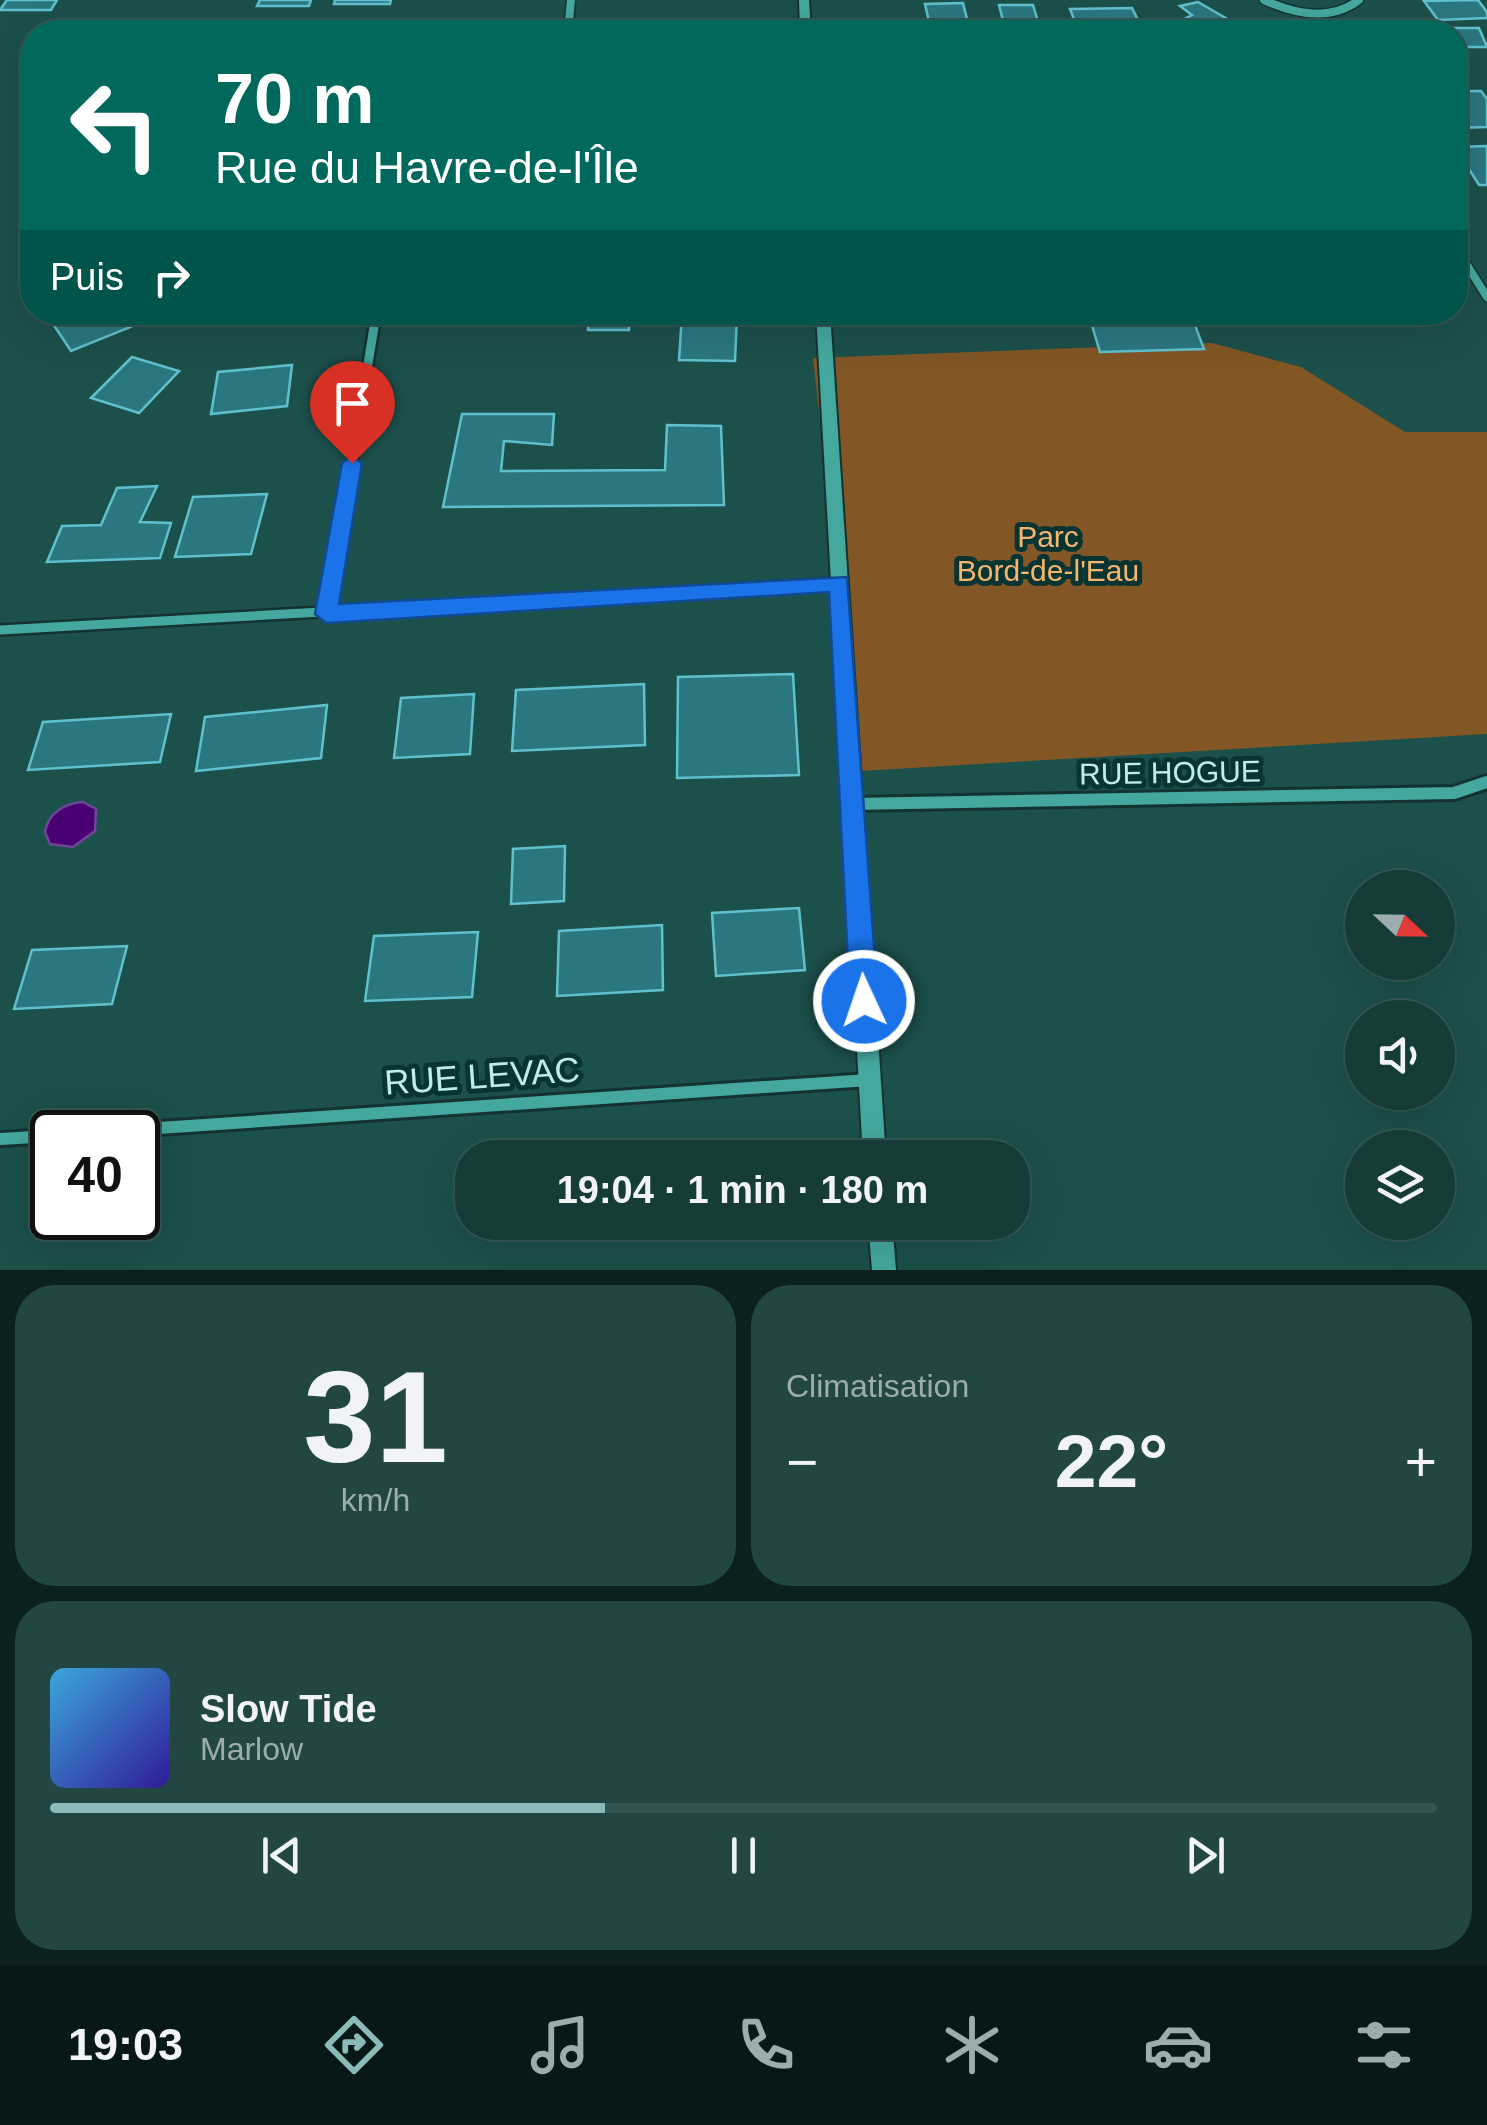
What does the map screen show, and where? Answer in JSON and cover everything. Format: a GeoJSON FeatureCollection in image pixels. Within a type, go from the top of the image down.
{"type":"FeatureCollection","features":[{"type":"Feature","properties":{"kind":"street"},"geometry":{"type":"LineString","coordinates":[[1264,0],[1283,8],[1322,14],[1340,12],[1359,0]]}},
{"type":"Feature","properties":{"kind":"street"},"geometry":{"type":"LineString","coordinates":[[1468,267],[1487,297]]}},
{"type":"Feature","properties":{"kind":"street"},"geometry":{"type":"LineString","coordinates":[[326,614],[375,325]]}},
{"type":"Feature","properties":{"kind":"street"},"geometry":{"type":"LineString","coordinates":[[824,325],[874,1140]]}},
{"type":"Feature","properties":{"kind":"street"},"geometry":{"type":"LineString","coordinates":[[0,630],[839,583]]}},
{"type":"Feature","properties":{"kind":"street","name":"RUE HOGUE"},"geometry":{"type":"LineString","coordinates":[[852,804],[1454,793],[1487,782]]}},
{"type":"Feature","properties":{"kind":"street","name":"RUE LEVAC"},"geometry":{"type":"LineString","coordinates":[[160,1128],[869,1080]]}},
{"type":"Feature","properties":{"kind":"street"},"geometry":{"type":"LineString","coordinates":[[0,1139],[30,1137]]}},
{"type":"Feature","properties":{"kind":"street"},"geometry":{"type":"LineString","coordinates":[[882,1240],[884,1270]]}},
{"type":"Feature","properties":{"kind":"green space","name":"Parc Bord-de-l'Eau"},"geometry":{"type":"Polygon","coordinates":[[[1212,343],[1301,367],[1405,432],[1487,432],[1487,734],[861,771],[813,358],[1212,343]]]}},
{"type":"Feature","properties":{"kind":"shaded area"},"geometry":{"type":"Polygon","coordinates":[[[83,802],[96,809],[95,831],[73,847],[50,844],[45,832],[54,814],[70,804],[83,802]]]}},
{"type":"Feature","properties":{"kind":"building"},"geometry":{"type":"Polygon","coordinates":[[[7,0],[57,0],[51,10],[0,10],[7,0]]]}},
{"type":"Feature","properties":{"kind":"building"},"geometry":{"type":"Polygon","coordinates":[[[260,0],[311,0],[309,6],[257,6],[260,0]]]}},
{"type":"Feature","properties":{"kind":"building"},"geometry":{"type":"Polygon","coordinates":[[[335,0],[391,0],[390,4],[334,4],[335,0]]]}},
{"type":"Feature","properties":{"kind":"building"},"geometry":{"type":"Polygon","coordinates":[[[1478,0],[1487,18],[1438,20],[1424,1],[1478,0]]]}},
{"type":"Feature","properties":{"kind":"building"},"geometry":{"type":"Polygon","coordinates":[[[1198,2],[1229,20],[1182,20],[1192,15],[1180,6],[1198,2]]]}},
{"type":"Feature","properties":{"kind":"building"},"geometry":{"type":"Polygon","coordinates":[[[963,3],[967,20],[929,20],[925,4],[963,3]]]}},
{"type":"Feature","properties":{"kind":"building"},"geometry":{"type":"Polygon","coordinates":[[[999,5],[1033,5],[1037,20],[1003,20],[999,5]]]}},
{"type":"Feature","properties":{"kind":"building"},"geometry":{"type":"Polygon","coordinates":[[[1132,8],[1138,20],[1074,20],[1070,9],[1132,8]]]}},
{"type":"Feature","properties":{"kind":"building"},"geometry":{"type":"Polygon","coordinates":[[[1468,28],[1479,28],[1487,47],[1468,47],[1468,28]]]}},
{"type":"Feature","properties":{"kind":"building"},"geometry":{"type":"Polygon","coordinates":[[[1468,91],[1481,91],[1487,99],[1487,127],[1468,128],[1468,91]]]}},
{"type":"Feature","properties":{"kind":"building"},"geometry":{"type":"Polygon","coordinates":[[[1487,146],[1487,185],[1479,185],[1468,168],[1468,147],[1487,146]]]}},
{"type":"Feature","properties":{"kind":"building"},"geometry":{"type":"Polygon","coordinates":[[[54,325],[133,326],[71,351],[54,325]]]}},
{"type":"Feature","properties":{"kind":"building"},"geometry":{"type":"Polygon","coordinates":[[[589,325],[629,325],[629,330],[588,330],[589,325]]]}},
{"type":"Feature","properties":{"kind":"building"},"geometry":{"type":"Polygon","coordinates":[[[681,325],[737,325],[735,361],[679,360],[681,325]]]}},
{"type":"Feature","properties":{"kind":"building"},"geometry":{"type":"Polygon","coordinates":[[[1092,325],[1195,325],[1204,349],[1100,352],[1092,325]]]}},
{"type":"Feature","properties":{"kind":"building"},"geometry":{"type":"Polygon","coordinates":[[[132,357],[179,371],[139,413],[91,398],[132,357]]]}},
{"type":"Feature","properties":{"kind":"building"},"geometry":{"type":"Polygon","coordinates":[[[292,365],[287,406],[211,414],[218,372],[292,365]]]}},
{"type":"Feature","properties":{"kind":"building"},"geometry":{"type":"Polygon","coordinates":[[[462,414],[554,414],[552,445],[504,441],[501,471],[665,470],[667,425],[721,426],[724,505],[443,507],[462,414]]]}},
{"type":"Feature","properties":{"kind":"building"},"geometry":{"type":"Polygon","coordinates":[[[157,486],[140,522],[171,523],[160,558],[47,562],[62,526],[101,525],[117,488],[157,486]]]}},
{"type":"Feature","properties":{"kind":"building"},"geometry":{"type":"Polygon","coordinates":[[[267,494],[251,554],[175,557],[193,497],[267,494]]]}},
{"type":"Feature","properties":{"kind":"building"},"geometry":{"type":"Polygon","coordinates":[[[793,674],[799,775],[677,778],[678,677],[793,674]]]}},
{"type":"Feature","properties":{"kind":"building"},"geometry":{"type":"Polygon","coordinates":[[[644,684],[645,745],[512,751],[516,690],[644,684]]]}},
{"type":"Feature","properties":{"kind":"building"},"geometry":{"type":"Polygon","coordinates":[[[474,694],[470,754],[394,758],[401,698],[474,694]]]}},
{"type":"Feature","properties":{"kind":"building"},"geometry":{"type":"Polygon","coordinates":[[[327,705],[321,758],[196,771],[205,717],[327,705]]]}},
{"type":"Feature","properties":{"kind":"building"},"geometry":{"type":"Polygon","coordinates":[[[171,714],[160,762],[28,770],[43,722],[171,714]]]}},
{"type":"Feature","properties":{"kind":"building"},"geometry":{"type":"Polygon","coordinates":[[[565,846],[564,901],[511,904],[513,849],[565,846]]]}},
{"type":"Feature","properties":{"kind":"building"},"geometry":{"type":"Polygon","coordinates":[[[799,908],[805,970],[716,976],[712,913],[799,908]]]}},
{"type":"Feature","properties":{"kind":"building"},"geometry":{"type":"Polygon","coordinates":[[[662,925],[663,990],[557,996],[559,931],[662,925]]]}},
{"type":"Feature","properties":{"kind":"building"},"geometry":{"type":"Polygon","coordinates":[[[478,932],[472,997],[365,1001],[374,936],[478,932]]]}},
{"type":"Feature","properties":{"kind":"building"},"geometry":{"type":"Polygon","coordinates":[[[127,946],[112,1004],[14,1009],[32,950],[127,946]]]}},
{"type":"Feature","properties":{"kind":"route"},"geometry":{"type":"LineString","coordinates":[[352,463],[326,614],[839,583],[864,1001]]}}]}
